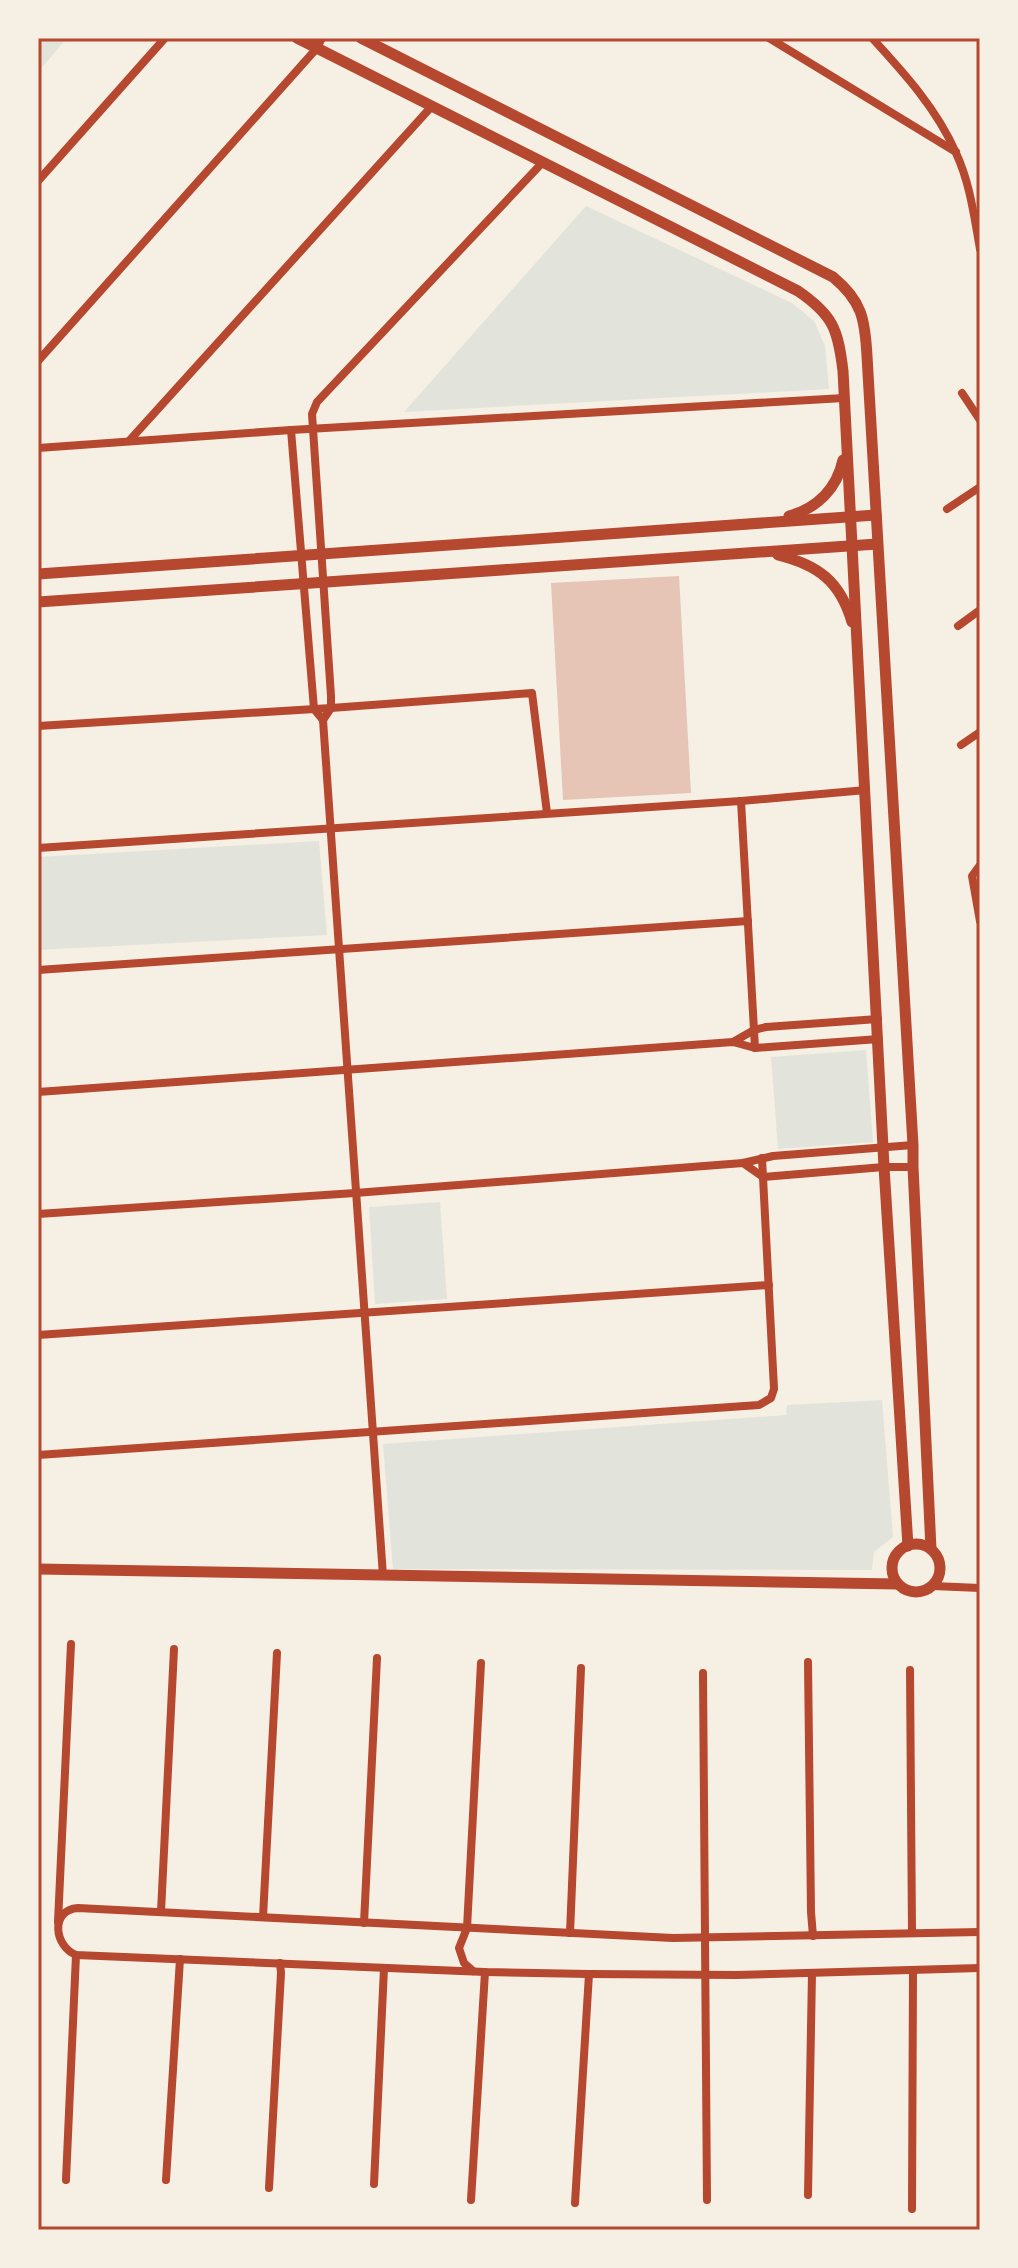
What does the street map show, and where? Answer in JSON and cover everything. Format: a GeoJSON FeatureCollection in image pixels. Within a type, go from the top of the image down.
{"type":"FeatureCollection","features":[{"type":"Feature","properties":{"kind":"street"},"geometry":{"type":"LineString","coordinates":[[38,181],[165,38]]}},
{"type":"Feature","properties":{"kind":"street"},"geometry":{"type":"LineString","coordinates":[[297,38],[320,43],[432,106],[798,291],[818,305],[833,324],[840,348],[847,444],[884,1167],[908,1546]]}},
{"type":"Feature","properties":{"kind":"street"},"geometry":{"type":"LineString","coordinates":[[361,38],[833,277],[849,291],[861,310],[865,331],[913,1145],[931,1549]]}},
{"type":"Feature","properties":{"kind":"street"},"geometry":{"type":"LineString","coordinates":[[769,38],[956,153]]}},
{"type":"Feature","properties":{"kind":"street"},"geometry":{"type":"LineString","coordinates":[[872,38],[928,103],[956,153],[973,205],[980,249]]}},
{"type":"Feature","properties":{"kind":"street"},"geometry":{"type":"LineString","coordinates":[[38,361],[320,43]]}},
{"type":"Feature","properties":{"kind":"street"},"geometry":{"type":"LineString","coordinates":[[129,441],[432,106]]}},
{"type":"Feature","properties":{"kind":"street"},"geometry":{"type":"LineString","coordinates":[[323,720],[331,708],[312,414],[317,402],[543,162]]}},
{"type":"Feature","properties":{"kind":"street"},"geometry":{"type":"LineString","coordinates":[[962,393],[980,420]]}},
{"type":"Feature","properties":{"kind":"street"},"geometry":{"type":"LineString","coordinates":[[38,448],[844,398]]}},
{"type":"Feature","properties":{"kind":"street"},"geometry":{"type":"LineString","coordinates":[[291,430],[314,709],[323,720],[383,1576]]}},
{"type":"Feature","properties":{"kind":"street"},"geometry":{"type":"LineString","coordinates":[[762,523],[801,513],[818,502],[840,474],[847,444]]}},
{"type":"Feature","properties":{"kind":"street"},"geometry":{"type":"LineString","coordinates":[[947,509],[980,487]]}},
{"type":"Feature","properties":{"kind":"street"},"geometry":{"type":"LineString","coordinates":[[38,574],[876,515]]}},
{"type":"Feature","properties":{"kind":"street"},"geometry":{"type":"LineString","coordinates":[[38,602],[877,544]]}},
{"type":"Feature","properties":{"kind":"street"},"geometry":{"type":"LineString","coordinates":[[765,552],[797,560],[824,574],[847,604],[857,638]]}},
{"type":"Feature","properties":{"kind":"street"},"geometry":{"type":"LineString","coordinates":[[958,626],[980,610]]}},
{"type":"Feature","properties":{"kind":"street"},"geometry":{"type":"LineString","coordinates":[[38,726],[532,693],[547,813]]}},
{"type":"Feature","properties":{"kind":"street"},"geometry":{"type":"LineString","coordinates":[[961,745],[980,732]]}},
{"type":"Feature","properties":{"kind":"street"},"geometry":{"type":"LineString","coordinates":[[38,848],[866,790]]}},
{"type":"Feature","properties":{"kind":"street"},"geometry":{"type":"LineString","coordinates":[[741,801],[755,1048]]}},
{"type":"Feature","properties":{"kind":"street"},"geometry":{"type":"LineString","coordinates":[[980,865],[972,876],[980,921]]}},
{"type":"Feature","properties":{"kind":"street"},"geometry":{"type":"LineString","coordinates":[[38,970],[748,921]]}},
{"type":"Feature","properties":{"kind":"street"},"geometry":{"type":"LineString","coordinates":[[733,1042],[754,1030],[878,1019]]}},
{"type":"Feature","properties":{"kind":"street"},"geometry":{"type":"LineString","coordinates":[[38,1092],[733,1042],[755,1048],[879,1039]]}},
{"type":"Feature","properties":{"kind":"street"},"geometry":{"type":"LineString","coordinates":[[38,1214],[743,1163],[762,1158],[913,1145]]}},
{"type":"Feature","properties":{"kind":"street"},"geometry":{"type":"LineString","coordinates":[[38,1455],[759,1405],[771,1398],[774,1389],[762,1158]]}},
{"type":"Feature","properties":{"kind":"street"},"geometry":{"type":"LineString","coordinates":[[743,1163],[763,1177],[913,1167]]}},
{"type":"Feature","properties":{"kind":"street"},"geometry":{"type":"LineString","coordinates":[[38,1335],[769,1285]]}},
{"type":"Feature","properties":{"kind":"street"},"geometry":{"type":"LineString","coordinates":[[897,1584],[892,1570],[895,1555],[908,1546],[924,1545],[931,1549],[940,1563],[933,1586]]}},
{"type":"Feature","properties":{"kind":"street"},"geometry":{"type":"LineString","coordinates":[[38,1569],[897,1584],[911,1592],[933,1586],[980,1588]]}},
{"type":"Feature","properties":{"kind":"street"},"geometry":{"type":"LineString","coordinates":[[71,1644],[58,1930],[63,1946],[76,1955],[589,1974],[812,1973],[980,1968]]}},
{"type":"Feature","properties":{"kind":"street"},"geometry":{"type":"LineString","coordinates":[[161,1912],[174,1649]]}},
{"type":"Feature","properties":{"kind":"street"},"geometry":{"type":"LineString","coordinates":[[263,1917],[277,1653]]}},
{"type":"Feature","properties":{"kind":"street"},"geometry":{"type":"LineString","coordinates":[[364,1923],[377,1658]]}},
{"type":"Feature","properties":{"kind":"street"},"geometry":{"type":"LineString","coordinates":[[808,1662],[813,1936]]}},
{"type":"Feature","properties":{"kind":"street"},"geometry":{"type":"LineString","coordinates":[[474,1972],[464,1963],[459,1948],[467,1928],[481,1663]]}},
{"type":"Feature","properties":{"kind":"street"},"geometry":{"type":"LineString","coordinates":[[570,1933],[581,1668]]}},
{"type":"Feature","properties":{"kind":"street"},"geometry":{"type":"LineString","coordinates":[[910,1670],[912,1933]]}},
{"type":"Feature","properties":{"kind":"street"},"geometry":{"type":"LineString","coordinates":[[703,1673],[707,2200]]}},
{"type":"Feature","properties":{"kind":"street"},"geometry":{"type":"LineString","coordinates":[[58,1930],[64,1913],[72,1908],[705,1938],[980,1932]]}},
{"type":"Feature","properties":{"kind":"street"},"geometry":{"type":"LineString","coordinates":[[66,2180],[76,1955]]}},
{"type":"Feature","properties":{"kind":"street"},"geometry":{"type":"LineString","coordinates":[[166,2180],[180,1959]]}},
{"type":"Feature","properties":{"kind":"street"},"geometry":{"type":"LineString","coordinates":[[269,2188],[280,1963]]}},
{"type":"Feature","properties":{"kind":"street"},"geometry":{"type":"LineString","coordinates":[[374,2184],[384,1968]]}},
{"type":"Feature","properties":{"kind":"street"},"geometry":{"type":"LineString","coordinates":[[912,2209],[913,1971]]}},
{"type":"Feature","properties":{"kind":"street"},"geometry":{"type":"LineString","coordinates":[[471,2200],[485,1972]]}},
{"type":"Feature","properties":{"kind":"street"},"geometry":{"type":"LineString","coordinates":[[808,2195],[812,1973]]}},
{"type":"Feature","properties":{"kind":"street"},"geometry":{"type":"LineString","coordinates":[[575,2203],[589,1974]]}},
{"type":"Feature","properties":{"kind":"shaded area"},"geometry":{"type":"Polygon","coordinates":[[[38,38],[67,38],[38,72],[38,38]]]}},
{"type":"Feature","properties":{"kind":"shaded area"},"geometry":{"type":"Polygon","coordinates":[[[586,206],[792,303],[814,321],[825,346],[829,389],[404,412],[586,206]]]}},
{"type":"Feature","properties":{"kind":"shaded area"},"geometry":{"type":"Polygon","coordinates":[[[319,841],[327,935],[38,950],[38,857],[319,841]]]}},
{"type":"Feature","properties":{"kind":"shaded area"},"geometry":{"type":"Polygon","coordinates":[[[866,1050],[873,1142],[778,1149],[771,1057],[866,1050]]]}},
{"type":"Feature","properties":{"kind":"shaded area"},"geometry":{"type":"Polygon","coordinates":[[[440,1202],[447,1299],[375,1304],[369,1207],[440,1202]]]}},
{"type":"Feature","properties":{"kind":"shaded area"},"geometry":{"type":"Polygon","coordinates":[[[882,1400],[893,1537],[874,1552],[872,1570],[393,1569],[383,1444],[786,1415],[787,1405],[882,1400]]]}},
{"type":"Feature","properties":{"kind":"building"},"geometry":{"type":"Polygon","coordinates":[[[679,576],[691,793],[563,800],[551,583],[679,576]]]}}]}
